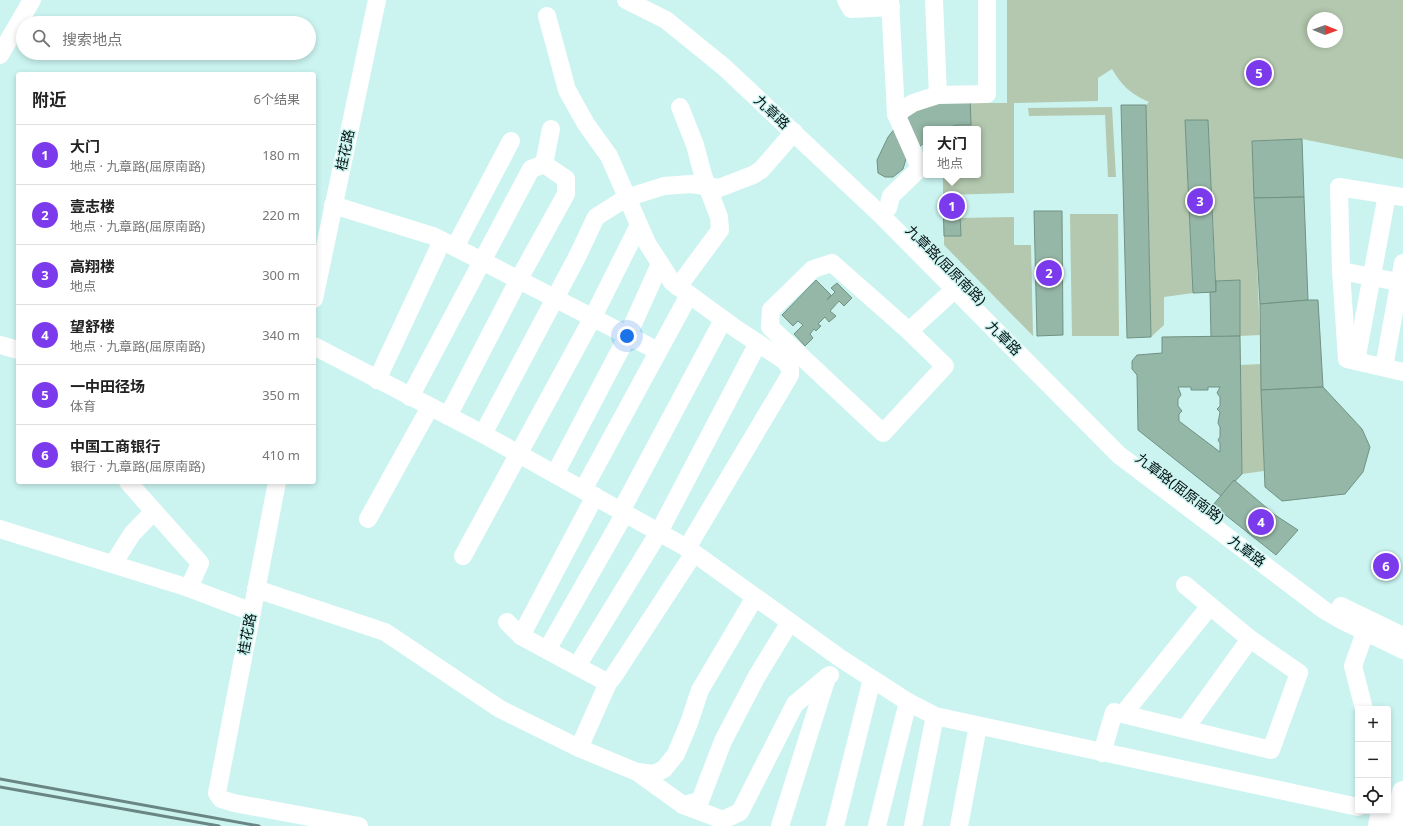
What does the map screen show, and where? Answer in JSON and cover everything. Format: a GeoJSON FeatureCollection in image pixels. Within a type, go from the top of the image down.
{"type":"FeatureCollection","features":[{"type":"Feature","properties":{"kind":"main road"},"geometry":{"type":"LineString","coordinates":[[1396,826],[1403,792]]}},
{"type":"Feature","properties":{"kind":"street"},"geometry":{"type":"LineString","coordinates":[[23,16],[32,0]]}},
{"type":"Feature","properties":{"kind":"street","name":"桂花路"},"geometry":{"type":"LineString","coordinates":[[316,289],[377,0]]}},
{"type":"Feature","properties":{"kind":"street","name":"九章路"},"geometry":{"type":"LineString","coordinates":[[626,0],[666,20],[696,42],[794,132],[881,215],[1119,455],[1324,610],[1367,626],[1403,650]]}},
{"type":"Feature","properties":{"kind":"street","name":"九章路(屈原南路)"},"geometry":{"type":"LineString","coordinates":[[646,0],[666,11],[715,48],[888,208],[1127,448],[1328,599],[1367,626],[1403,636]]}},
{"type":"Feature","properties":{"kind":"street"},"geometry":{"type":"LineString","coordinates":[[846,0],[851,9],[890,4],[896,114],[920,168],[890,196],[888,208]]}},
{"type":"Feature","properties":{"kind":"street"},"geometry":{"type":"LineString","coordinates":[[934,0],[938,95]]}},
{"type":"Feature","properties":{"kind":"street"},"geometry":{"type":"LineString","coordinates":[[896,114],[913,103],[938,95],[987,94],[987,0]]}},
{"type":"Feature","properties":{"kind":"street"},"geometry":{"type":"LineString","coordinates":[[547,16],[567,90],[586,124],[609,156],[639,225],[660,264],[672,282],[724,320],[785,361],[790,368],[790,375],[691,551],[608,683],[579,748]]}},
{"type":"Feature","properties":{"kind":"street"},"geometry":{"type":"LineString","coordinates":[[0,55],[16,28]]}},
{"type":"Feature","properties":{"kind":"street"},"geometry":{"type":"LineString","coordinates":[[521,636],[658,351],[684,291],[720,230],[719,217],[703,175],[696,145],[680,107]]}},
{"type":"Feature","properties":{"kind":"street"},"geometry":{"type":"LineString","coordinates":[[544,164],[551,129]]}},
{"type":"Feature","properties":{"kind":"street"},"geometry":{"type":"LineString","coordinates":[[483,434],[596,217],[626,198],[678,183],[700,185],[709,188],[719,188],[737,182],[761,170],[794,132]]}},
{"type":"Feature","properties":{"kind":"street"},"geometry":{"type":"LineString","coordinates":[[378,380],[448,244],[511,141]]}},
{"type":"Feature","properties":{"kind":"street"},"geometry":{"type":"LineString","coordinates":[[410,397],[484,262],[532,169],[544,164]]}},
{"type":"Feature","properties":{"kind":"street"},"geometry":{"type":"LineString","coordinates":[[448,416],[519,279],[566,194],[566,179],[544,164]]}},
{"type":"Feature","properties":{"kind":"street"},"geometry":{"type":"LineString","coordinates":[[1356,361],[1373,277],[1395,196],[1339,187],[1341,271],[1347,359],[1403,372]]}},
{"type":"Feature","properties":{"kind":"street"},"geometry":{"type":"LineString","coordinates":[[333,205],[448,244],[658,351]]}},
{"type":"Feature","properties":{"kind":"street"},"geometry":{"type":"LineString","coordinates":[[464,556],[520,455],[593,317],[639,225]]}},
{"type":"Feature","properties":{"kind":"street"},"geometry":{"type":"LineString","coordinates":[[832,263],[908,331],[944,366],[883,433],[770,327],[771,310],[813,269],[832,263]]}},
{"type":"Feature","properties":{"kind":"street"},"geometry":{"type":"LineString","coordinates":[[1384,367],[1401,282],[1403,263]]}},
{"type":"Feature","properties":{"kind":"street"},"geometry":{"type":"LineString","coordinates":[[555,474],[628,336],[660,264]]}},
{"type":"Feature","properties":{"kind":"street"},"geometry":{"type":"LineString","coordinates":[[1341,271],[1401,282]]}},
{"type":"Feature","properties":{"kind":"street"},"geometry":{"type":"LineString","coordinates":[[908,331],[955,289]]}},
{"type":"Feature","properties":{"kind":"street"},"geometry":{"type":"LineString","coordinates":[[547,650],[623,512],[724,320]]}},
{"type":"Feature","properties":{"kind":"street"},"geometry":{"type":"LineString","coordinates":[[576,666],[658,532],[758,343]]}},
{"type":"Feature","properties":{"kind":"street"},"geometry":{"type":"LineString","coordinates":[[0,345],[16,349]]}},
{"type":"Feature","properties":{"kind":"street"},"geometry":{"type":"LineString","coordinates":[[316,347],[483,434],[691,551],[848,663],[908,702],[935,716],[1355,806]]}},
{"type":"Feature","properties":{"kind":"street"},"geometry":{"type":"LineString","coordinates":[[368,519],[430,407]]}},
{"type":"Feature","properties":{"kind":"street"},"geometry":{"type":"LineString","coordinates":[[130,484],[200,563],[189,588]]}},
{"type":"Feature","properties":{"kind":"street","name":"桂花路"},"geometry":{"type":"LineString","coordinates":[[277,484],[217,785],[217,793],[221,800],[359,826]]}},
{"type":"Feature","properties":{"kind":"street"},"geometry":{"type":"LineString","coordinates":[[113,564],[132,534],[154,511]]}},
{"type":"Feature","properties":{"kind":"street"},"geometry":{"type":"LineString","coordinates":[[0,530],[189,588],[252,612]]}},
{"type":"Feature","properties":{"kind":"street"},"geometry":{"type":"LineString","coordinates":[[1102,753],[1114,712],[1124,713],[1271,750],[1299,673],[1250,639],[1185,584]]}},
{"type":"Feature","properties":{"kind":"street"},"geometry":{"type":"LineString","coordinates":[[256,589],[385,632],[500,708],[579,748],[637,772],[683,806],[723,820],[740,812],[795,704],[827,677],[848,663]]}},
{"type":"Feature","properties":{"kind":"street"},"geometry":{"type":"LineString","coordinates":[[637,772],[654,774],[664,770],[676,754],[689,723],[700,690],[756,597]]}},
{"type":"Feature","properties":{"kind":"street"},"geometry":{"type":"LineString","coordinates":[[1124,713],[1210,606]]}},
{"type":"Feature","properties":{"kind":"street"},"geometry":{"type":"LineString","coordinates":[[507,622],[521,636],[608,683]]}},
{"type":"Feature","properties":{"kind":"street"},"geometry":{"type":"LineString","coordinates":[[683,806],[700,801],[723,741],[757,676],[790,622]]}},
{"type":"Feature","properties":{"kind":"street"},"geometry":{"type":"LineString","coordinates":[[1363,706],[1353,666],[1367,626]]}},
{"type":"Feature","properties":{"kind":"street"},"geometry":{"type":"LineString","coordinates":[[1185,729],[1250,639]]}},
{"type":"Feature","properties":{"kind":"street"},"geometry":{"type":"LineString","coordinates":[[780,826],[827,677]]}},
{"type":"Feature","properties":{"kind":"street"},"geometry":{"type":"LineString","coordinates":[[835,826],[872,679]]}},
{"type":"Feature","properties":{"kind":"street"},"geometry":{"type":"LineString","coordinates":[[877,826],[908,702]]}},
{"type":"Feature","properties":{"kind":"street"},"geometry":{"type":"LineString","coordinates":[[913,826],[935,716]]}},
{"type":"Feature","properties":{"kind":"street"},"geometry":{"type":"LineString","coordinates":[[959,826],[978,726]]}},
{"type":"Feature","properties":{"kind":"green space"},"geometry":{"type":"Polygon","coordinates":[[[1007,0],[1403,0],[1403,159],[1302,139],[1252,141],[1260,335],[1240,336],[1239,280],[1216,281],[1208,120],[1185,120],[1193,293],[1164,297],[1164,325],[1151,337],[1146,105],[1149,102],[1137,96],[1128,89],[1119,80],[1112,69],[1098,78],[1098,101],[1014,103],[1014,193],[943,195],[943,178],[981,178],[981,126],[953,126],[971,125],[970,103],[1007,103],[1007,0]]]}},
{"type":"Feature","properties":{"kind":"green space"},"geometry":{"type":"Polygon","coordinates":[[[1112,107],[1116,177],[1108,177],[1105,115],[1029,116],[1028,108],[1112,107]]]}},
{"type":"Feature","properties":{"kind":"green space"},"geometry":{"type":"Polygon","coordinates":[[[1070,214],[1118,214],[1119,336],[1072,336],[1070,214]]]}},
{"type":"Feature","properties":{"kind":"green space"},"geometry":{"type":"Polygon","coordinates":[[[1014,217],[1014,245],[1031,245],[1033,336],[944,245],[944,236],[961,236],[961,218],[1014,217]]]}},
{"type":"Feature","properties":{"kind":"green space"},"geometry":{"type":"Polygon","coordinates":[[[1261,364],[1264,471],[1242,474],[1240,365],[1261,364]]]}},
{"type":"Feature","properties":{"kind":"building"},"geometry":{"type":"Polygon","coordinates":[[[970,96],[971,125],[923,126],[923,144],[906,159],[903,169],[893,177],[885,177],[878,173],[877,160],[888,137],[903,118],[927,102],[970,96]]]}},
{"type":"Feature","properties":{"kind":"building"},"geometry":{"type":"Polygon","coordinates":[[[1121,105],[1146,105],[1151,337],[1127,338],[1121,105]]]}},
{"type":"Feature","properties":{"kind":"building"},"geometry":{"type":"Polygon","coordinates":[[[1185,120],[1208,120],[1216,292],[1193,293],[1185,120]]]}},
{"type":"Feature","properties":{"kind":"building"},"geometry":{"type":"Polygon","coordinates":[[[1302,139],[1304,197],[1254,198],[1252,141],[1302,139]]]}},
{"type":"Feature","properties":{"kind":"building"},"geometry":{"type":"Polygon","coordinates":[[[959,194],[961,236],[944,236],[943,195],[959,194]]]}},
{"type":"Feature","properties":{"kind":"building"},"geometry":{"type":"Polygon","coordinates":[[[1304,197],[1308,300],[1260,304],[1254,198],[1304,197]]]}},
{"type":"Feature","properties":{"kind":"building"},"geometry":{"type":"Polygon","coordinates":[[[1034,211],[1062,211],[1063,335],[1037,336],[1034,211]]]}},
{"type":"Feature","properties":{"kind":"building"},"geometry":{"type":"Polygon","coordinates":[[[816,280],[831,295],[827,300],[835,292],[831,288],[837,283],[852,298],[844,306],[839,301],[830,311],[836,316],[829,322],[825,317],[818,324],[821,326],[816,331],[814,329],[810,334],[813,338],[805,346],[794,334],[803,325],[798,321],[793,326],[782,315],[816,280]]]}},
{"type":"Feature","properties":{"kind":"building"},"geometry":{"type":"Polygon","coordinates":[[[1240,280],[1240,336],[1211,337],[1210,292],[1216,292],[1216,281],[1240,280]]]}},
{"type":"Feature","properties":{"kind":"building"},"geometry":{"type":"Polygon","coordinates":[[[1318,300],[1323,387],[1261,390],[1260,304],[1318,300]]]}},
{"type":"Feature","properties":{"kind":"building"},"geometry":{"type":"Polygon","coordinates":[[[1240,336],[1242,474],[1221,496],[1138,430],[1137,375],[1132,369],[1132,361],[1137,355],[1162,353],[1162,337],[1240,336]],[[1178,387],[1181,395],[1178,399],[1178,406],[1182,411],[1179,414],[1179,421],[1220,452],[1220,443],[1218,440],[1220,437],[1220,427],[1218,423],[1220,412],[1217,409],[1220,406],[1220,397],[1217,393],[1220,387],[1208,387],[1208,390],[1191,390],[1191,387],[1178,387]]]}},
{"type":"Feature","properties":{"kind":"building"},"geometry":{"type":"Polygon","coordinates":[[[1323,387],[1362,429],[1370,447],[1363,472],[1345,494],[1282,501],[1265,487],[1261,390],[1323,387]]]}},
{"type":"Feature","properties":{"kind":"building"},"geometry":{"type":"Polygon","coordinates":[[[1234,480],[1275,515],[1298,530],[1276,555],[1213,505],[1234,480]]]}},
{"type":"Feature","properties":{"kind":"railway"},"geometry":{"type":"LineString","coordinates":[[0,779],[259,826]]}},
{"type":"Feature","properties":{"kind":"railway"},"geometry":{"type":"LineString","coordinates":[[0,787],[219,826]]}},
{"type":"Feature","properties":{"kind":"place","name":"一中田径场"},"geometry":{"type":"Point","coordinates":[1259,73]}},
{"type":"Feature","properties":{"kind":"place","name":"高翔楼"},"geometry":{"type":"Point","coordinates":[1200,201]}},
{"type":"Feature","properties":{"kind":"place","name":"大门"},"geometry":{"type":"Point","coordinates":[952,206]}},
{"type":"Feature","properties":{"kind":"place","name":"壹志楼"},"geometry":{"type":"Point","coordinates":[1049,273]}},
{"type":"Feature","properties":{"kind":"place","name":"望舒楼"},"geometry":{"type":"Point","coordinates":[1261,522]}},
{"type":"Feature","properties":{"kind":"place","name":"中国工商银行"},"geometry":{"type":"Point","coordinates":[1386,566]}}]}
